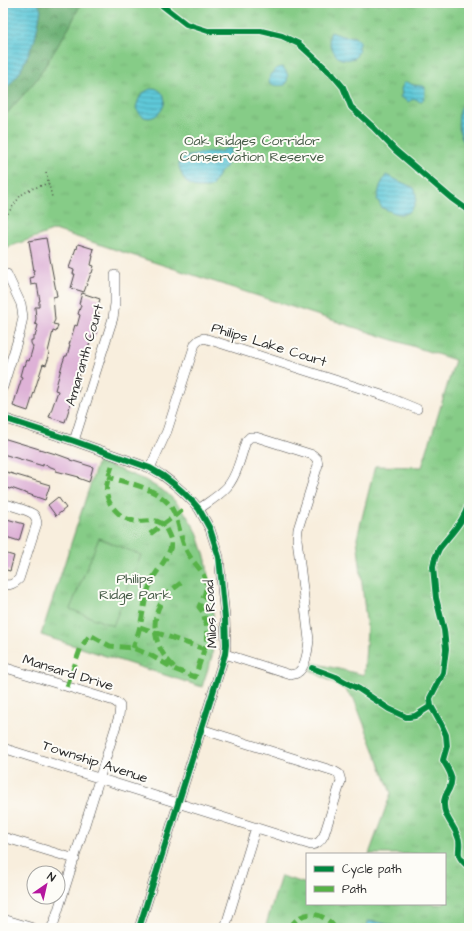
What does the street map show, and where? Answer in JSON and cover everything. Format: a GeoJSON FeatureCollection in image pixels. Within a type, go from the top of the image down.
{"type":"FeatureCollection","features":[{"type":"Feature","properties":{"kind":"street"},"geometry":{"type":"LineString","coordinates":[[3,387],[20,332],[23,317],[21,304],[7,274]]}},
{"type":"Feature","properties":{"kind":"street","name":"Amaranth Court"},"geometry":{"type":"LineString","coordinates":[[74,441],[113,318],[115,304],[115,275]]}},
{"type":"Feature","properties":{"kind":"street","name":"Philips Lake Court"},"geometry":{"type":"LineString","coordinates":[[150,468],[167,431],[195,344],[204,338],[388,397],[416,409]]}},
{"type":"Feature","properties":{"kind":"street","name":"Milos Road"},"geometry":{"type":"LineString","coordinates":[[3,418],[150,468],[162,475],[184,492],[199,508],[210,529],[219,557],[226,645],[139,928]]}},
{"type":"Feature","properties":{"kind":"street"},"geometry":{"type":"LineString","coordinates":[[199,508],[225,490],[229,485],[233,479],[246,441],[250,437],[256,437],[313,455],[317,459],[318,465],[298,529],[297,539],[309,640],[308,650],[301,669],[296,674],[291,675],[224,654]]}},
{"type":"Feature","properties":{"kind":"street"},"geometry":{"type":"LineString","coordinates":[[3,504],[34,514],[37,523],[19,579],[14,584],[3,584]]}},
{"type":"Feature","properties":{"kind":"street","name":"Mansard Drive"},"geometry":{"type":"LineString","coordinates":[[3,667],[114,701],[120,706],[119,716],[100,778]]}},
{"type":"Feature","properties":{"kind":"street","name":"Township Avenue"},"geometry":{"type":"LineString","coordinates":[[3,748],[311,845],[317,844],[321,840],[324,835],[341,781],[339,774],[334,771],[201,729]]}},
{"type":"Feature","properties":{"kind":"street"},"geometry":{"type":"LineString","coordinates":[[51,928],[75,859],[100,778]]}},
{"type":"Feature","properties":{"kind":"street"},"geometry":{"type":"LineString","coordinates":[[225,928],[256,827]]}},
{"type":"Feature","properties":{"kind":"street"},"geometry":{"type":"LineString","coordinates":[[3,837],[75,859]]}},
{"type":"Feature","properties":{"kind":"street"},"geometry":{"type":"LineString","coordinates":[[3,919],[32,928]]}},
{"type":"Feature","properties":{"kind":"path"},"geometry":{"type":"LineString","coordinates":[[46,172],[52,196]]}},
{"type":"Feature","properties":{"kind":"path"},"geometry":{"type":"LineString","coordinates":[[3,220],[21,195],[31,189],[49,183]]}},
{"type":"Feature","properties":{"kind":"green space","name":"Oak Ridges Corridor Conservation Reserve"},"geometry":{"type":"Polygon","coordinates":[[[3,3],[469,3],[469,928],[265,928],[281,876],[306,884],[306,905],[446,905],[446,853],[369,853],[391,793],[354,699],[344,689],[310,670],[313,663],[364,675],[367,630],[357,538],[375,466],[422,467],[455,360],[55,230],[3,249],[3,3]]]}},
{"type":"Feature","properties":{"kind":"green space"},"geometry":{"type":"Polygon","coordinates":[[[3,3],[81,3],[70,26],[37,79],[3,118],[3,3]]]}},
{"type":"Feature","properties":{"kind":"green space","name":"Philips Ridge Park"},"geometry":{"type":"Polygon","coordinates":[[[98,461],[145,480],[168,494],[184,511],[197,532],[206,560],[214,633],[212,656],[202,687],[41,635],[98,461]]]}},
{"type":"Feature","properties":{"kind":"green space"},"geometry":{"type":"Polygon","coordinates":[[[99,538],[141,555],[113,626],[70,609],[99,538]]]}},
{"type":"Feature","properties":{"kind":"water"},"geometry":{"type":"Polygon","coordinates":[[[3,3],[38,3],[41,10],[35,39],[20,72],[3,93],[3,3]]]}},
{"type":"Feature","properties":{"kind":"water"},"geometry":{"type":"Polygon","coordinates":[[[331,32],[342,36],[354,37],[360,41],[358,47],[359,51],[355,58],[345,60],[337,57],[329,41],[331,32]]]}},
{"type":"Feature","properties":{"kind":"water"},"geometry":{"type":"Polygon","coordinates":[[[282,67],[288,76],[285,85],[277,86],[269,83],[272,72],[282,67]]]}},
{"type":"Feature","properties":{"kind":"water"},"geometry":{"type":"Polygon","coordinates":[[[407,82],[413,85],[425,87],[425,96],[422,101],[420,102],[416,99],[409,102],[400,97],[402,94],[401,89],[404,83],[407,82]]]}},
{"type":"Feature","properties":{"kind":"water"},"geometry":{"type":"Polygon","coordinates":[[[154,88],[162,92],[165,98],[164,105],[160,112],[155,116],[149,118],[142,116],[136,108],[138,100],[144,92],[154,88]]]}},
{"type":"Feature","properties":{"kind":"water"},"geometry":{"type":"Polygon","coordinates":[[[469,94],[469,150],[462,138],[459,128],[459,114],[469,94]]]}},
{"type":"Feature","properties":{"kind":"water"},"geometry":{"type":"Polygon","coordinates":[[[230,148],[231,152],[226,167],[219,174],[212,186],[209,188],[197,188],[187,183],[179,167],[179,161],[185,157],[207,152],[220,152],[230,148]]]}},
{"type":"Feature","properties":{"kind":"water"},"geometry":{"type":"Polygon","coordinates":[[[386,175],[414,188],[416,192],[416,201],[409,212],[399,214],[382,208],[377,199],[380,186],[386,175]]]}},
{"type":"Feature","properties":{"kind":"water"},"geometry":{"type":"Polygon","coordinates":[[[368,921],[378,922],[401,928],[367,928],[368,921]]]}},
{"type":"Feature","properties":{"kind":"building"},"geometry":{"type":"Polygon","coordinates":[[[46,238],[57,296],[53,297],[55,320],[53,324],[58,325],[56,332],[53,331],[48,352],[49,357],[46,365],[43,364],[28,411],[13,406],[22,377],[20,376],[23,365],[25,366],[27,360],[29,361],[33,347],[31,340],[35,337],[38,325],[35,324],[35,307],[39,307],[40,301],[37,284],[31,285],[30,278],[34,277],[34,271],[29,241],[46,238]]]}},
{"type":"Feature","properties":{"kind":"building"},"geometry":{"type":"Polygon","coordinates":[[[78,244],[94,249],[91,265],[94,266],[84,292],[71,288],[75,274],[73,274],[74,270],[69,268],[78,244]]]}},
{"type":"Feature","properties":{"kind":"building"},"geometry":{"type":"Polygon","coordinates":[[[82,293],[100,299],[96,313],[99,313],[97,319],[99,320],[95,337],[92,336],[82,363],[76,386],[80,387],[77,394],[74,393],[65,422],[49,417],[58,391],[55,390],[62,365],[65,356],[67,356],[75,325],[77,326],[80,315],[78,314],[81,305],[79,304],[82,293]]]}},
{"type":"Feature","properties":{"kind":"building"},"geometry":{"type":"Polygon","coordinates":[[[3,438],[93,467],[89,482],[78,478],[79,477],[56,471],[56,469],[43,464],[43,466],[3,454],[3,438]]]}},
{"type":"Feature","properties":{"kind":"building"},"geometry":{"type":"Polygon","coordinates":[[[3,471],[50,485],[45,500],[11,488],[3,487],[3,471]]]}},
{"type":"Feature","properties":{"kind":"building"},"geometry":{"type":"Polygon","coordinates":[[[58,497],[66,508],[56,516],[48,505],[58,497]]]}},
{"type":"Feature","properties":{"kind":"building"},"geometry":{"type":"Polygon","coordinates":[[[3,519],[24,524],[19,541],[3,536],[3,519]]]}},
{"type":"Feature","properties":{"kind":"building"},"geometry":{"type":"Polygon","coordinates":[[[4,553],[14,556],[10,571],[3,569],[4,553]]]}},
{"type":"Feature","properties":{"kind":"marked path"},"geometry":{"type":"LineString","coordinates":[[112,466],[106,491],[109,502],[118,513],[125,518],[134,521],[155,521],[162,524],[165,527],[171,541],[168,555],[153,578],[149,589],[133,648]]}},
{"type":"Feature","properties":{"kind":"marked path"},"geometry":{"type":"LineString","coordinates":[[67,687],[81,647],[90,635],[110,646],[133,648],[150,655],[176,670],[195,677],[206,644],[206,624],[203,612],[199,607],[206,590],[206,584],[202,572],[185,549],[172,508],[161,497],[147,489],[108,477]]}},
{"type":"Feature","properties":{"kind":"marked path"},"geometry":{"type":"LineString","coordinates":[[150,534],[184,509]]}},
{"type":"Feature","properties":{"kind":"marked path"},"geometry":{"type":"LineString","coordinates":[[174,667],[161,650],[156,637],[155,623],[161,603],[168,593],[181,583]]}},
{"type":"Feature","properties":{"kind":"marked path"},"geometry":{"type":"LineString","coordinates":[[140,627],[204,649]]}},
{"type":"Feature","properties":{"kind":"marked path"},"geometry":{"type":"LineString","coordinates":[[290,928],[300,917],[312,914],[324,918],[335,928]]}},
{"type":"Feature","properties":{"kind":"cycle path"},"geometry":{"type":"LineString","coordinates":[[159,3],[186,24],[208,31],[261,31],[282,36],[299,44],[332,74],[343,87],[351,107],[395,150],[451,198],[469,211]]}},
{"type":"Feature","properties":{"kind":"cycle path"},"geometry":{"type":"LineString","coordinates":[[3,418],[150,468],[162,475],[183,492],[199,509],[210,529],[219,557],[225,618],[225,654],[139,928]]}},
{"type":"Feature","properties":{"kind":"cycle path"},"geometry":{"type":"LineString","coordinates":[[469,499],[468,506],[462,519],[439,549],[433,567],[436,598],[444,630],[446,649],[443,673],[430,698],[431,706],[446,735],[447,746],[443,760],[451,777],[451,785],[444,801],[444,808],[459,839],[459,855],[463,862],[469,867]]}},
{"type":"Feature","properties":{"kind":"cycle path"},"geometry":{"type":"LineString","coordinates":[[312,668],[336,677],[359,689],[389,709],[406,717],[415,716],[431,706]]}}]}
